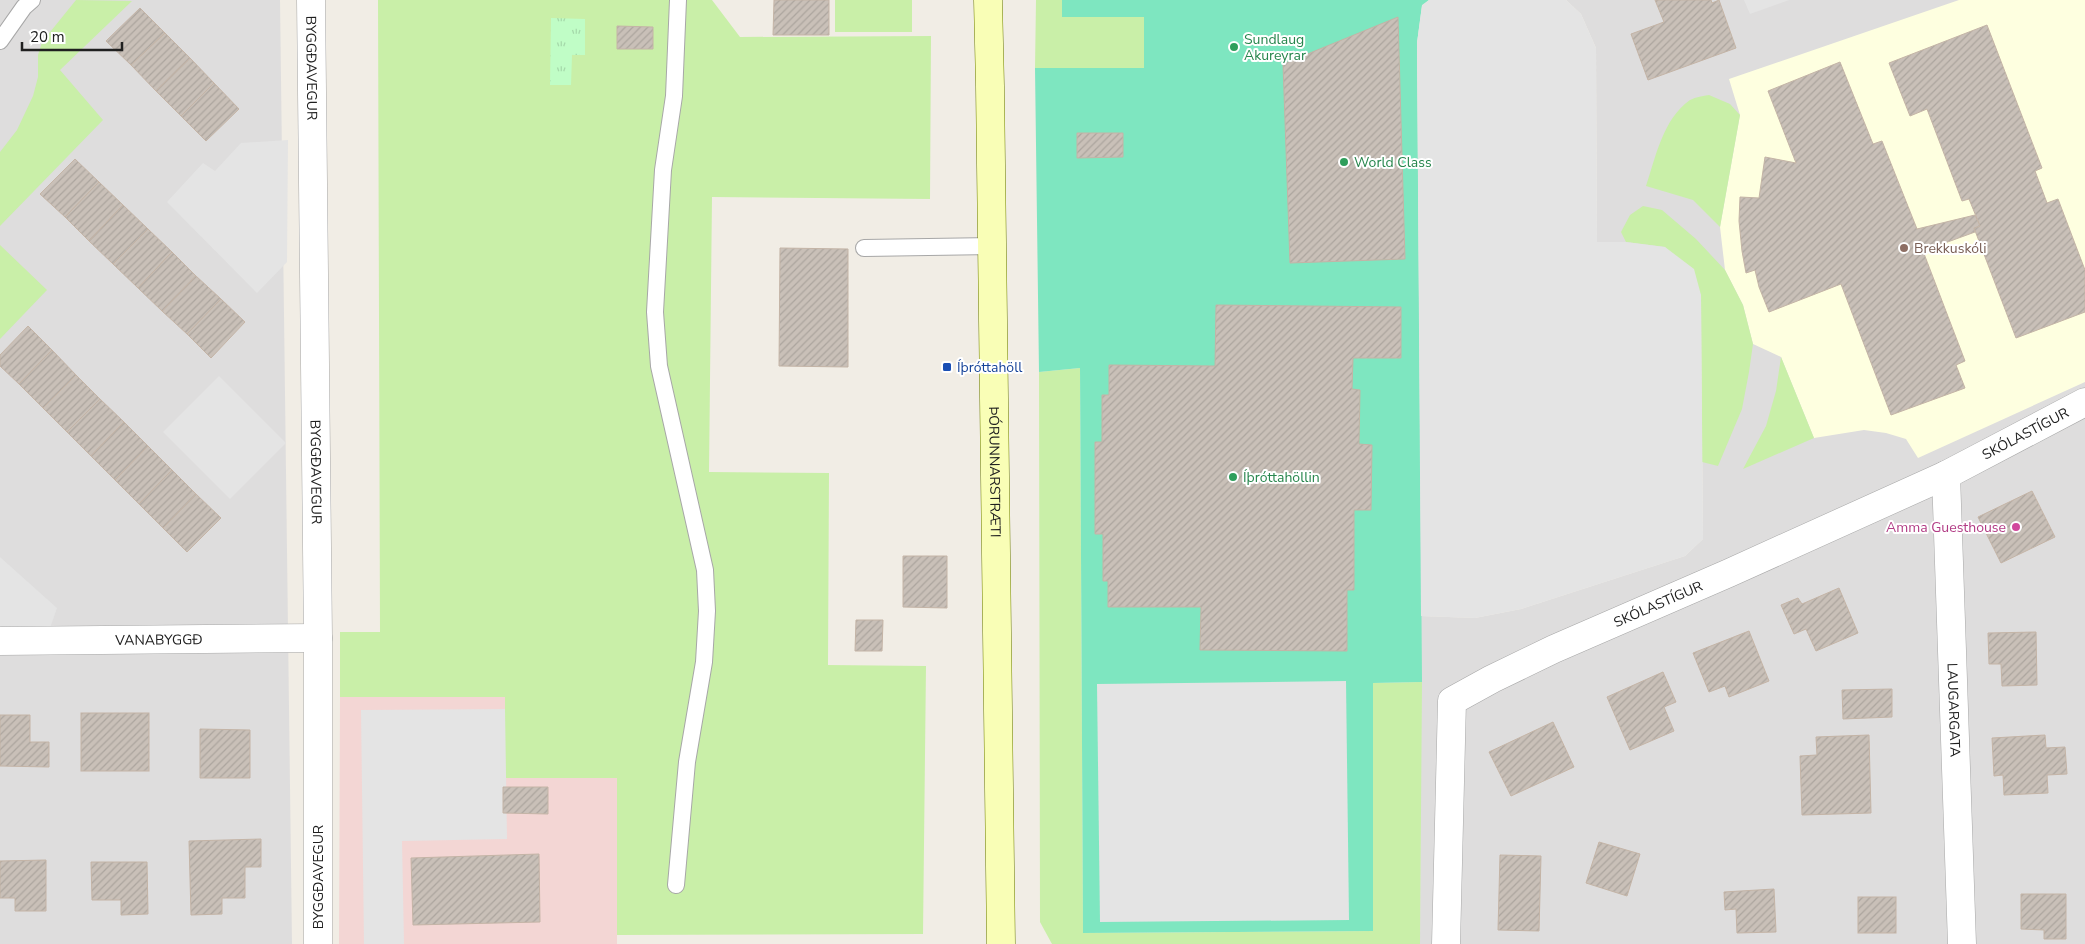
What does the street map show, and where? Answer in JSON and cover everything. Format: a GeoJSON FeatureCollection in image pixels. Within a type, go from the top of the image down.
{"type":"FeatureCollection","features":[{"type":"Feature","properties":{"kind":"street","name":"BYGGÐAVEGUR"},"geometry":{"type":"LineString","coordinates":[[311,0],[318,638],[318,944]]}},
{"type":"Feature","properties":{"kind":"street","name":"ÞÓRUNNARSTRÆTI"},"geometry":{"type":"LineString","coordinates":[[988,0],[993,246],[1001,944]]}},
{"type":"Feature","properties":{"kind":"street","name":"SKÓLASTÍGUR"},"geometry":{"type":"LineString","coordinates":[[1446,944],[1452,701],[1554,649],[1729,573],[1946,475],[2085,402]]}},
{"type":"Feature","properties":{"kind":"street","name":"LAUGARGATA"},"geometry":{"type":"LineString","coordinates":[[1946,475],[1962,944]]}},
{"type":"Feature","properties":{"kind":"street","name":"VANABYGGÐ"},"geometry":{"type":"LineString","coordinates":[[0,641],[318,638]]}},
{"type":"Feature","properties":{"kind":"lane"},"geometry":{"type":"LineString","coordinates":[[0,41],[19,13],[32,0]]}},
{"type":"Feature","properties":{"kind":"lane"},"geometry":{"type":"LineString","coordinates":[[676,885],[687,762],[704,662],[706,611],[706,570],[659,366],[654,312],[663,170],[674,96],[678,0]]}},
{"type":"Feature","properties":{"kind":"lane"},"geometry":{"type":"LineString","coordinates":[[864,248],[993,246]]}},
{"type":"Feature","properties":{"kind":"shaded area"},"geometry":{"type":"Polygon","coordinates":[[[0,0],[280,0],[292,944],[0,944],[0,0]]]}},
{"type":"Feature","properties":{"kind":"shaded area"},"geometry":{"type":"Polygon","coordinates":[[[1429,0],[1566,0],[1581,14],[1596,48],[1597,242],[1626,242],[1665,247],[1694,269],[1701,295],[1703,539],[1685,556],[1521,609],[1475,618],[1421,616],[1417,43],[1422,5],[1429,0]]]}},
{"type":"Feature","properties":{"kind":"shaded area"},"geometry":{"type":"Polygon","coordinates":[[[1566,0],[2085,0],[2085,944],[1420,944],[1421,616],[1475,618],[1521,609],[1685,556],[1703,539],[1701,295],[1607,243],[1597,243],[1596,48],[1581,14],[1566,0]]]}},
{"type":"Feature","properties":{"kind":"shaded area"},"geometry":{"type":"Polygon","coordinates":[[[1744,0],[1789,0],[1750,14],[1744,0]]]}},
{"type":"Feature","properties":{"kind":"shaded area","name":"Brekkuskóli"},"geometry":{"type":"Polygon","coordinates":[[[1959,0],[2085,0],[2085,382],[1918,458],[1906,439],[1886,433],[1864,430],[1814,438],[1781,357],[1753,344],[1743,305],[1725,270],[1720,227],[1740,115],[1729,79],[1959,0]]]}},
{"type":"Feature","properties":{"kind":"shaded area"},"geometry":{"type":"Polygon","coordinates":[[[288,140],[287,262],[257,293],[167,202],[203,163],[215,171],[241,143],[288,140]]]}},
{"type":"Feature","properties":{"kind":"shaded area"},"geometry":{"type":"Polygon","coordinates":[[[219,376],[286,443],[230,499],[163,432],[219,376]]]}},
{"type":"Feature","properties":{"kind":"shaded area"},"geometry":{"type":"Polygon","coordinates":[[[0,557],[57,608],[49,631],[0,631],[0,557]]]}},
{"type":"Feature","properties":{"kind":"shaded area"},"geometry":{"type":"Polygon","coordinates":[[[1346,681],[1349,920],[1100,922],[1097,684],[1346,681]]]}},
{"type":"Feature","properties":{"kind":"shaded area"},"geometry":{"type":"Polygon","coordinates":[[[340,697],[505,697],[505,778],[617,778],[617,944],[339,944],[340,697]]]}},
{"type":"Feature","properties":{"kind":"shaded area"},"geometry":{"type":"Polygon","coordinates":[[[505,709],[507,839],[402,841],[404,944],[364,944],[361,710],[505,709]]]}},
{"type":"Feature","properties":{"kind":"green space"},"geometry":{"type":"Polygon","coordinates":[[[76,0],[132,1],[60,70],[103,120],[0,226],[0,152],[17,130],[33,96],[38,77],[38,55],[42,42],[76,0]]]}},
{"type":"Feature","properties":{"kind":"green space"},"geometry":{"type":"Polygon","coordinates":[[[378,0],[712,0],[740,37],[931,36],[930,199],[712,197],[709,472],[829,473],[828,665],[926,666],[923,934],[617,935],[617,778],[505,778],[505,697],[340,697],[340,632],[380,632],[378,0]]]}},
{"type":"Feature","properties":{"kind":"green space"},"geometry":{"type":"Polygon","coordinates":[[[835,0],[912,0],[912,32],[835,32],[835,0]]]}},
{"type":"Feature","properties":{"kind":"green space"},"geometry":{"type":"Polygon","coordinates":[[[1036,0],[1062,0],[1063,17],[1145,17],[1144,68],[1035,68],[1036,0]]]}},
{"type":"Feature","properties":{"kind":"green space"},"geometry":{"type":"Polygon","coordinates":[[[1062,0],[1429,0],[1422,6],[1417,43],[1422,682],[1373,683],[1373,931],[1083,933],[1080,368],[1039,372],[1035,68],[1144,68],[1144,17],[1062,17],[1062,0]]]}},
{"type":"Feature","properties":{"kind":"green space"},"geometry":{"type":"Polygon","coordinates":[[[551,18],[585,19],[585,55],[572,55],[571,85],[550,85],[551,18]]]}},
{"type":"Feature","properties":{"kind":"green space"},"geometry":{"type":"Polygon","coordinates":[[[1709,95],[1730,104],[1740,115],[1720,227],[1693,200],[1646,186],[1657,151],[1673,117],[1690,100],[1709,95]]]}},
{"type":"Feature","properties":{"kind":"green space"},"geometry":{"type":"Polygon","coordinates":[[[1643,206],[1662,210],[1696,239],[1725,270],[1743,305],[1753,344],[1749,372],[1742,409],[1718,466],[1702,462],[1701,295],[1665,247],[1626,242],[1621,232],[1630,215],[1643,206]]]}},
{"type":"Feature","properties":{"kind":"green space"},"geometry":{"type":"Polygon","coordinates":[[[0,245],[47,290],[0,339],[0,245]]]}},
{"type":"Feature","properties":{"kind":"green space"},"geometry":{"type":"Polygon","coordinates":[[[1781,357],[1814,438],[1743,469],[1766,426],[1776,391],[1781,357]]]}},
{"type":"Feature","properties":{"kind":"green space"},"geometry":{"type":"Polygon","coordinates":[[[1080,368],[1083,933],[1373,931],[1372,683],[1422,682],[1420,944],[1052,944],[1040,922],[1039,372],[1080,368]]]}},
{"type":"Feature","properties":{"kind":"building"},"geometry":{"type":"Polygon","coordinates":[[[774,0],[829,0],[829,35],[773,35],[774,0]]]}},
{"type":"Feature","properties":{"kind":"building"},"geometry":{"type":"Polygon","coordinates":[[[1655,0],[1711,0],[1712,3],[1719,0],[1736,48],[1648,80],[1631,34],[1664,22],[1655,0]]]}},
{"type":"Feature","properties":{"kind":"building"},"geometry":{"type":"Polygon","coordinates":[[[140,8],[165,33],[131,65],[106,41],[140,8]]]}},
{"type":"Feature","properties":{"kind":"building","name":"World Class"},"geometry":{"type":"Polygon","coordinates":[[[1398,17],[1405,259],[1290,263],[1283,64],[1398,17]]]}},
{"type":"Feature","properties":{"kind":"building"},"geometry":{"type":"Polygon","coordinates":[[[1987,25],[2042,168],[2035,171],[2047,203],[2058,199],[2085,270],[2085,312],[2016,338],[1974,228],[1980,226],[1969,199],[1962,201],[1927,109],[1910,116],[1889,63],[1987,25]]]}},
{"type":"Feature","properties":{"kind":"building"},"geometry":{"type":"Polygon","coordinates":[[[617,26],[653,27],[653,49],[617,49],[617,26]]]}},
{"type":"Feature","properties":{"kind":"building"},"geometry":{"type":"Polygon","coordinates":[[[165,33],[190,58],[156,91],[131,65],[165,33]]]}},
{"type":"Feature","properties":{"kind":"building"},"geometry":{"type":"Polygon","coordinates":[[[190,58],[214,83],[181,116],[156,91],[190,58]]]}},
{"type":"Feature","properties":{"kind":"building"},"geometry":{"type":"Polygon","coordinates":[[[1840,62],[1873,144],[1882,141],[1917,229],[1975,215],[1980,226],[1974,228],[1975,232],[1923,251],[1965,361],[1956,365],[1965,388],[1891,415],[1841,284],[1769,312],[1759,287],[1755,270],[1746,273],[1742,251],[1739,221],[1740,197],[1759,198],[1765,157],[1796,163],[1768,91],[1840,62]]]}},
{"type":"Feature","properties":{"kind":"building"},"geometry":{"type":"Polygon","coordinates":[[[214,83],[239,109],[206,141],[181,116],[214,83]]]}},
{"type":"Feature","properties":{"kind":"building"},"geometry":{"type":"Polygon","coordinates":[[[1077,133],[1123,133],[1123,157],[1077,158],[1077,133]]]}},
{"type":"Feature","properties":{"kind":"building"},"geometry":{"type":"Polygon","coordinates":[[[75,159],[99,182],[65,217],[40,194],[75,159]]]}},
{"type":"Feature","properties":{"kind":"building"},"geometry":{"type":"Polygon","coordinates":[[[99,182],[123,205],[89,241],[65,217],[99,182]]]}},
{"type":"Feature","properties":{"kind":"building"},"geometry":{"type":"Polygon","coordinates":[[[123,205],[148,229],[113,264],[89,241],[123,205]]]}},
{"type":"Feature","properties":{"kind":"building"},"geometry":{"type":"Polygon","coordinates":[[[148,229],[172,252],[138,288],[113,264],[148,229]]]}},
{"type":"Feature","properties":{"kind":"building"},"geometry":{"type":"Polygon","coordinates":[[[780,248],[848,249],[848,367],[779,366],[780,248]]]}},
{"type":"Feature","properties":{"kind":"building"},"geometry":{"type":"Polygon","coordinates":[[[172,252],[196,276],[162,311],[138,288],[172,252]]]}},
{"type":"Feature","properties":{"kind":"building"},"geometry":{"type":"Polygon","coordinates":[[[196,276],[221,299],[187,334],[162,311],[196,276]]]}},
{"type":"Feature","properties":{"kind":"building"},"geometry":{"type":"Polygon","coordinates":[[[221,299],[245,322],[211,358],[187,334],[221,299]]]}},
{"type":"Feature","properties":{"kind":"building","name":"Íþróttahöllin"},"geometry":{"type":"Polygon","coordinates":[[[1216,305],[1401,307],[1401,358],[1353,358],[1352,389],[1360,390],[1359,444],[1372,445],[1371,510],[1354,510],[1354,590],[1347,590],[1347,651],[1200,650],[1201,607],[1108,607],[1108,581],[1103,581],[1103,534],[1095,534],[1095,442],[1102,442],[1102,395],[1109,395],[1109,365],[1215,366],[1216,305]]]}},
{"type":"Feature","properties":{"kind":"building"},"geometry":{"type":"Polygon","coordinates":[[[28,326],[52,350],[19,384],[0,366],[0,355],[28,326]]]}},
{"type":"Feature","properties":{"kind":"building"},"geometry":{"type":"Polygon","coordinates":[[[52,350],[76,375],[43,408],[19,384],[52,350]]]}},
{"type":"Feature","properties":{"kind":"building"},"geometry":{"type":"Polygon","coordinates":[[[76,375],[100,399],[67,432],[43,408],[76,375]]]}},
{"type":"Feature","properties":{"kind":"building"},"geometry":{"type":"Polygon","coordinates":[[[100,399],[124,422],[91,456],[67,432],[100,399]]]}},
{"type":"Feature","properties":{"kind":"building"},"geometry":{"type":"Polygon","coordinates":[[[124,422],[148,446],[115,480],[91,456],[124,422]]]}},
{"type":"Feature","properties":{"kind":"building"},"geometry":{"type":"Polygon","coordinates":[[[148,446],[172,470],[139,504],[115,480],[148,446]]]}},
{"type":"Feature","properties":{"kind":"building"},"geometry":{"type":"Polygon","coordinates":[[[172,470],[196,494],[163,528],[139,504],[172,470]]]}},
{"type":"Feature","properties":{"kind":"building","name":"Amma Guesthouse"},"geometry":{"type":"Polygon","coordinates":[[[2032,491],[2055,537],[2001,563],[1978,517],[2032,491]]]}},
{"type":"Feature","properties":{"kind":"building"},"geometry":{"type":"Polygon","coordinates":[[[196,494],[221,518],[187,552],[163,528],[196,494]]]}},
{"type":"Feature","properties":{"kind":"building"},"geometry":{"type":"Polygon","coordinates":[[[903,556],[947,556],[947,608],[903,607],[903,556]]]}},
{"type":"Feature","properties":{"kind":"building"},"geometry":{"type":"Polygon","coordinates":[[[1839,588],[1858,633],[1816,651],[1806,629],[1794,634],[1781,605],[1798,598],[1802,604],[1839,588]]]}},
{"type":"Feature","properties":{"kind":"building"},"geometry":{"type":"Polygon","coordinates":[[[856,620],[883,620],[882,651],[855,651],[856,620]]]}},
{"type":"Feature","properties":{"kind":"building"},"geometry":{"type":"Polygon","coordinates":[[[1749,631],[1769,681],[1729,697],[1725,686],[1709,692],[1693,653],[1749,631]]]}},
{"type":"Feature","properties":{"kind":"building"},"geometry":{"type":"Polygon","coordinates":[[[2036,632],[2037,685],[2002,686],[2001,664],[1989,664],[1988,633],[2036,632]]]}},
{"type":"Feature","properties":{"kind":"building"},"geometry":{"type":"Polygon","coordinates":[[[1663,672],[1676,702],[1664,707],[1674,731],[1630,750],[1607,697],[1663,672]]]}},
{"type":"Feature","properties":{"kind":"building"},"geometry":{"type":"Polygon","coordinates":[[[1892,689],[1892,717],[1843,719],[1842,690],[1892,689]]]}},
{"type":"Feature","properties":{"kind":"building"},"geometry":{"type":"Polygon","coordinates":[[[81,713],[149,713],[149,771],[81,771],[81,713]]]}},
{"type":"Feature","properties":{"kind":"building"},"geometry":{"type":"Polygon","coordinates":[[[0,715],[30,715],[30,742],[49,742],[49,767],[0,766],[0,715]]]}},
{"type":"Feature","properties":{"kind":"building"},"geometry":{"type":"Polygon","coordinates":[[[1553,722],[1574,767],[1511,796],[1489,752],[1553,722]]]}},
{"type":"Feature","properties":{"kind":"building"},"geometry":{"type":"Polygon","coordinates":[[[200,729],[250,730],[250,778],[200,778],[200,729]]]}},
{"type":"Feature","properties":{"kind":"building"},"geometry":{"type":"Polygon","coordinates":[[[1869,735],[1871,813],[1802,815],[1800,756],[1817,755],[1816,737],[1869,735]]]}},
{"type":"Feature","properties":{"kind":"building"},"geometry":{"type":"Polygon","coordinates":[[[2045,735],[2046,748],[2065,747],[2067,774],[2047,775],[2048,793],[2004,795],[2003,775],[1994,776],[1992,738],[2045,735]]]}},
{"type":"Feature","properties":{"kind":"building"},"geometry":{"type":"Polygon","coordinates":[[[503,787],[548,787],[548,814],[503,813],[503,787]]]}},
{"type":"Feature","properties":{"kind":"building"},"geometry":{"type":"Polygon","coordinates":[[[261,839],[261,867],[245,867],[245,898],[222,898],[222,914],[191,915],[189,841],[261,839]]]}},
{"type":"Feature","properties":{"kind":"building"},"geometry":{"type":"Polygon","coordinates":[[[1599,842],[1640,854],[1627,896],[1586,883],[1599,842]]]}},
{"type":"Feature","properties":{"kind":"building"},"geometry":{"type":"Polygon","coordinates":[[[539,854],[540,922],[413,925],[411,858],[539,854]]]}},
{"type":"Feature","properties":{"kind":"building"},"geometry":{"type":"Polygon","coordinates":[[[1500,855],[1541,856],[1539,931],[1498,930],[1500,855]]]}},
{"type":"Feature","properties":{"kind":"building"},"geometry":{"type":"Polygon","coordinates":[[[46,860],[46,911],[15,911],[15,898],[0,898],[0,861],[46,860]]]}},
{"type":"Feature","properties":{"kind":"building"},"geometry":{"type":"Polygon","coordinates":[[[91,862],[147,862],[148,914],[121,915],[121,900],[92,900],[91,862]]]}},
{"type":"Feature","properties":{"kind":"building"},"geometry":{"type":"Polygon","coordinates":[[[1774,889],[1776,932],[1737,933],[1736,909],[1725,910],[1724,892],[1774,889]]]}},
{"type":"Feature","properties":{"kind":"building"},"geometry":{"type":"Polygon","coordinates":[[[2021,894],[2066,894],[2066,939],[2044,939],[2044,930],[2021,929],[2021,894]]]}},
{"type":"Feature","properties":{"kind":"building"},"geometry":{"type":"Polygon","coordinates":[[[1858,897],[1896,897],[1896,933],[1858,933],[1858,897]]]}},
{"type":"Feature","properties":{"kind":"place","name":"Sundlaug Akureyrar"},"geometry":{"type":"Point","coordinates":[1234,47]}},
{"type":"Feature","properties":{"kind":"place","name":"World Class"},"geometry":{"type":"Point","coordinates":[1344,162]}},
{"type":"Feature","properties":{"kind":"place","name":"Brekkuskóli"},"geometry":{"type":"Point","coordinates":[1904,248]}},
{"type":"Feature","properties":{"kind":"place","name":"Íþróttahöll"},"geometry":{"type":"Point","coordinates":[947,367]}},
{"type":"Feature","properties":{"kind":"place","name":"Íþróttahöllin"},"geometry":{"type":"Point","coordinates":[1233,477]}},
{"type":"Feature","properties":{"kind":"place","name":"Amma Guesthouse"},"geometry":{"type":"Point","coordinates":[2016,527]}}]}
